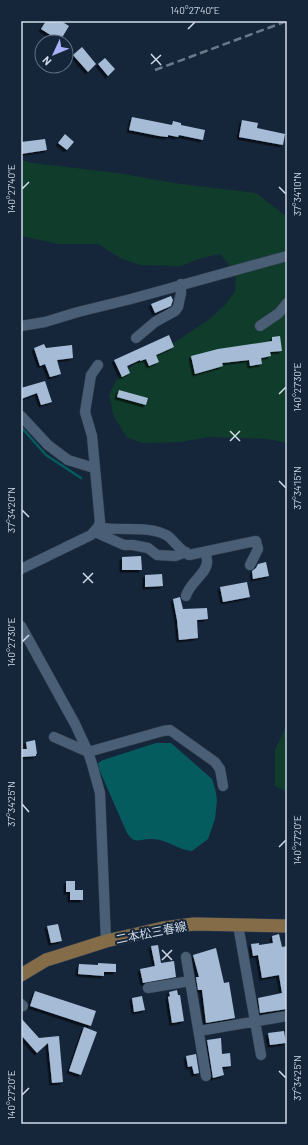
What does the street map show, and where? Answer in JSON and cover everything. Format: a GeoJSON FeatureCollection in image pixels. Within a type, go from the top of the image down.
{"type":"FeatureCollection","features":[{"type":"Feature","properties":{"kind":"main road","name":"二本松三春線"},"geometry":{"type":"LineString","coordinates":[[21,975],[46,960],[106,942],[163,928],[194,924],[287,926]]}},
{"type":"Feature","properties":{"kind":"street"},"geometry":{"type":"LineString","coordinates":[[21,326],[45,322],[287,256]]}},
{"type":"Feature","properties":{"kind":"street"},"geometry":{"type":"LineString","coordinates":[[136,338],[155,322],[175,311],[178,307],[181,284]]}},
{"type":"Feature","properties":{"kind":"street"},"geometry":{"type":"LineString","coordinates":[[260,326],[279,313],[287,303]]}},
{"type":"Feature","properties":{"kind":"street"},"geometry":{"type":"LineString","coordinates":[[21,569],[91,535],[97,530],[100,522],[92,436],[85,412],[91,375],[98,364]]}},
{"type":"Feature","properties":{"kind":"street"},"geometry":{"type":"LineString","coordinates":[[21,416],[48,445],[68,460],[94,468]]}},
{"type":"Feature","properties":{"kind":"street"},"geometry":{"type":"LineString","coordinates":[[97,530],[124,545],[148,548],[157,555],[175,556],[186,552]]}},
{"type":"Feature","properties":{"kind":"street"},"geometry":{"type":"LineString","coordinates":[[97,530],[156,531],[166,535],[190,555],[256,541],[258,549],[250,565]]}},
{"type":"Feature","properties":{"kind":"street"},"geometry":{"type":"LineString","coordinates":[[186,596],[190,587],[206,568],[208,562],[205,552]]}},
{"type":"Feature","properties":{"kind":"street"},"geometry":{"type":"LineString","coordinates":[[21,626],[75,724],[88,752],[100,793],[106,942]]}},
{"type":"Feature","properties":{"kind":"street"},"geometry":{"type":"LineString","coordinates":[[54,737],[88,752],[163,730],[170,730],[215,762],[220,768],[223,786]]}},
{"type":"Feature","properties":{"kind":"street"},"geometry":{"type":"LineString","coordinates":[[238,925],[261,1055]]}},
{"type":"Feature","properties":{"kind":"street"},"geometry":{"type":"LineString","coordinates":[[186,957],[206,1076]]}},
{"type":"Feature","properties":{"kind":"street"},"geometry":{"type":"LineString","coordinates":[[148,988],[190,981]]}},
{"type":"Feature","properties":{"kind":"street"},"geometry":{"type":"LineString","coordinates":[[199,1031],[287,1016]]}},
{"type":"Feature","properties":{"kind":"shaded area"},"geometry":{"type":"Polygon","coordinates":[[[21,160],[32,163],[117,173],[181,184],[256,193],[287,217],[287,443],[268,439],[209,437],[180,442],[143,443],[127,437],[114,417],[109,395],[119,375],[147,356],[180,339],[211,318],[226,304],[235,291],[236,278],[227,262],[220,254],[198,259],[181,266],[140,265],[122,259],[98,244],[59,244],[21,236],[21,160]]]}},
{"type":"Feature","properties":{"kind":"shaded area"},"geometry":{"type":"Polygon","coordinates":[[[287,724],[287,792],[275,786],[275,750],[287,724]]]}},
{"type":"Feature","properties":{"kind":"shaded area"},"geometry":{"type":"Polygon","coordinates":[[[156,743],[171,743],[212,779],[215,788],[217,800],[215,819],[208,839],[192,851],[182,849],[157,839],[136,840],[130,837],[99,769],[98,763],[103,760],[156,743]]]}},
{"type":"Feature","properties":{"kind":"building"},"geometry":{"type":"Polygon","coordinates":[[[46,21],[61,21],[69,26],[64,34],[49,34],[41,29],[46,21]]]}},
{"type":"Feature","properties":{"kind":"building"},"geometry":{"type":"Polygon","coordinates":[[[82,47],[96,64],[88,72],[74,56],[74,54],[82,47]]]}},
{"type":"Feature","properties":{"kind":"building"},"geometry":{"type":"Polygon","coordinates":[[[105,58],[115,69],[108,76],[98,64],[105,58]]]}},
{"type":"Feature","properties":{"kind":"building"},"geometry":{"type":"Polygon","coordinates":[[[132,117],[172,125],[173,121],[181,123],[181,125],[205,130],[203,140],[179,135],[178,137],[168,135],[168,137],[159,136],[129,130],[132,117]]]}},
{"type":"Feature","properties":{"kind":"building"},"geometry":{"type":"Polygon","coordinates":[[[242,120],[258,123],[257,128],[285,134],[283,145],[239,137],[242,120]]]}},
{"type":"Feature","properties":{"kind":"building"},"geometry":{"type":"Polygon","coordinates":[[[65,134],[74,142],[67,150],[58,143],[65,134]]]}},
{"type":"Feature","properties":{"kind":"building"},"geometry":{"type":"Polygon","coordinates":[[[45,139],[47,150],[21,154],[21,142],[45,139]]]}},
{"type":"Feature","properties":{"kind":"building"},"geometry":{"type":"Polygon","coordinates":[[[171,296],[173,300],[171,306],[155,313],[151,304],[171,296]]]}},
{"type":"Feature","properties":{"kind":"building"},"geometry":{"type":"Polygon","coordinates":[[[169,335],[174,347],[156,355],[159,362],[149,366],[146,359],[140,360],[127,366],[130,373],[122,377],[114,360],[169,335]]]}},
{"type":"Feature","properties":{"kind":"building"},"geometry":{"type":"Polygon","coordinates":[[[280,336],[282,351],[270,352],[271,356],[261,358],[262,364],[250,366],[249,360],[222,363],[223,366],[195,374],[191,356],[218,349],[272,341],[272,337],[280,336]]]}},
{"type":"Feature","properties":{"kind":"building"},"geometry":{"type":"Polygon","coordinates":[[[44,344],[46,348],[72,345],[73,358],[57,360],[61,374],[50,377],[45,364],[40,366],[34,348],[44,344]]]}},
{"type":"Feature","properties":{"kind":"building"},"geometry":{"type":"Polygon","coordinates":[[[45,381],[52,402],[41,405],[37,393],[21,399],[21,388],[45,381]]]}},
{"type":"Feature","properties":{"kind":"building"},"geometry":{"type":"Polygon","coordinates":[[[119,390],[148,398],[146,405],[117,397],[119,390]]]}},
{"type":"Feature","properties":{"kind":"building"},"geometry":{"type":"Polygon","coordinates":[[[141,556],[142,570],[122,570],[122,557],[141,556]]]}},
{"type":"Feature","properties":{"kind":"building"},"geometry":{"type":"Polygon","coordinates":[[[266,562],[269,576],[253,579],[252,571],[258,564],[266,562]]]}},
{"type":"Feature","properties":{"kind":"building"},"geometry":{"type":"Polygon","coordinates":[[[162,574],[163,586],[145,587],[145,575],[162,574]]]}},
{"type":"Feature","properties":{"kind":"building"},"geometry":{"type":"Polygon","coordinates":[[[247,582],[250,597],[223,602],[220,587],[247,582]]]}},
{"type":"Feature","properties":{"kind":"building"},"geometry":{"type":"Polygon","coordinates":[[[180,597],[183,609],[207,608],[208,619],[197,620],[198,638],[179,640],[173,599],[180,597]]]}},
{"type":"Feature","properties":{"kind":"building"},"geometry":{"type":"Polygon","coordinates":[[[35,740],[36,756],[22,757],[21,749],[27,749],[26,742],[35,740]]]}},
{"type":"Feature","properties":{"kind":"building"},"geometry":{"type":"Polygon","coordinates":[[[66,881],[75,881],[75,890],[83,890],[83,900],[70,900],[70,892],[66,892],[66,881]]]}},
{"type":"Feature","properties":{"kind":"building"},"geometry":{"type":"Polygon","coordinates":[[[58,924],[62,941],[51,943],[47,926],[58,924]]]}},
{"type":"Feature","properties":{"kind":"building"},"geometry":{"type":"Polygon","coordinates":[[[279,934],[282,947],[287,946],[287,1009],[260,1013],[258,998],[282,993],[279,975],[262,978],[258,955],[253,956],[251,944],[259,943],[259,945],[273,943],[272,936],[279,934]]]}},
{"type":"Feature","properties":{"kind":"building"},"geometry":{"type":"Polygon","coordinates":[[[158,945],[161,963],[174,961],[176,977],[143,983],[140,969],[155,966],[151,946],[158,945]]]}},
{"type":"Feature","properties":{"kind":"building"},"geometry":{"type":"Polygon","coordinates":[[[216,948],[224,983],[229,982],[235,1018],[206,1023],[202,990],[198,990],[196,977],[199,977],[193,955],[216,948]]]}},
{"type":"Feature","properties":{"kind":"building"},"geometry":{"type":"Polygon","coordinates":[[[98,963],[116,964],[116,972],[104,972],[104,976],[78,974],[79,964],[98,965],[98,963]]]}},
{"type":"Feature","properties":{"kind":"building"},"geometry":{"type":"Polygon","coordinates":[[[177,990],[178,995],[180,995],[184,1021],[172,1023],[168,997],[170,996],[169,992],[177,990]]]}},
{"type":"Feature","properties":{"kind":"building"},"geometry":{"type":"Polygon","coordinates":[[[35,991],[96,1011],[91,1026],[30,1006],[35,991]]]}},
{"type":"Feature","properties":{"kind":"building"},"geometry":{"type":"Polygon","coordinates":[[[142,996],[145,1010],[134,1012],[132,998],[142,996]]]}},
{"type":"Feature","properties":{"kind":"building"},"geometry":{"type":"Polygon","coordinates":[[[21,1018],[39,1038],[59,1036],[63,1082],[52,1083],[48,1043],[37,1053],[21,1035],[21,1018]]]}},
{"type":"Feature","properties":{"kind":"building"},"geometry":{"type":"Polygon","coordinates":[[[84,1027],[97,1032],[81,1075],[69,1071],[84,1027]]]}},
{"type":"Feature","properties":{"kind":"building"},"geometry":{"type":"Polygon","coordinates":[[[284,1031],[286,1043],[270,1045],[268,1033],[284,1031]]]}},
{"type":"Feature","properties":{"kind":"building"},"geometry":{"type":"Polygon","coordinates":[[[221,1038],[222,1054],[230,1053],[231,1066],[222,1067],[224,1075],[213,1078],[207,1040],[221,1038]]]}},
{"type":"Feature","properties":{"kind":"building"},"geometry":{"type":"Polygon","coordinates":[[[196,1054],[199,1073],[194,1074],[192,1066],[188,1067],[186,1056],[196,1054]]]}},
{"type":"Feature","properties":{"kind":"waterway"},"geometry":{"type":"LineString","coordinates":[[21,427],[46,455],[81,478]]}},
{"type":"Feature","properties":{"kind":"railway"},"geometry":{"type":"LineString","coordinates":[[155,70],[287,21]]}}]}
